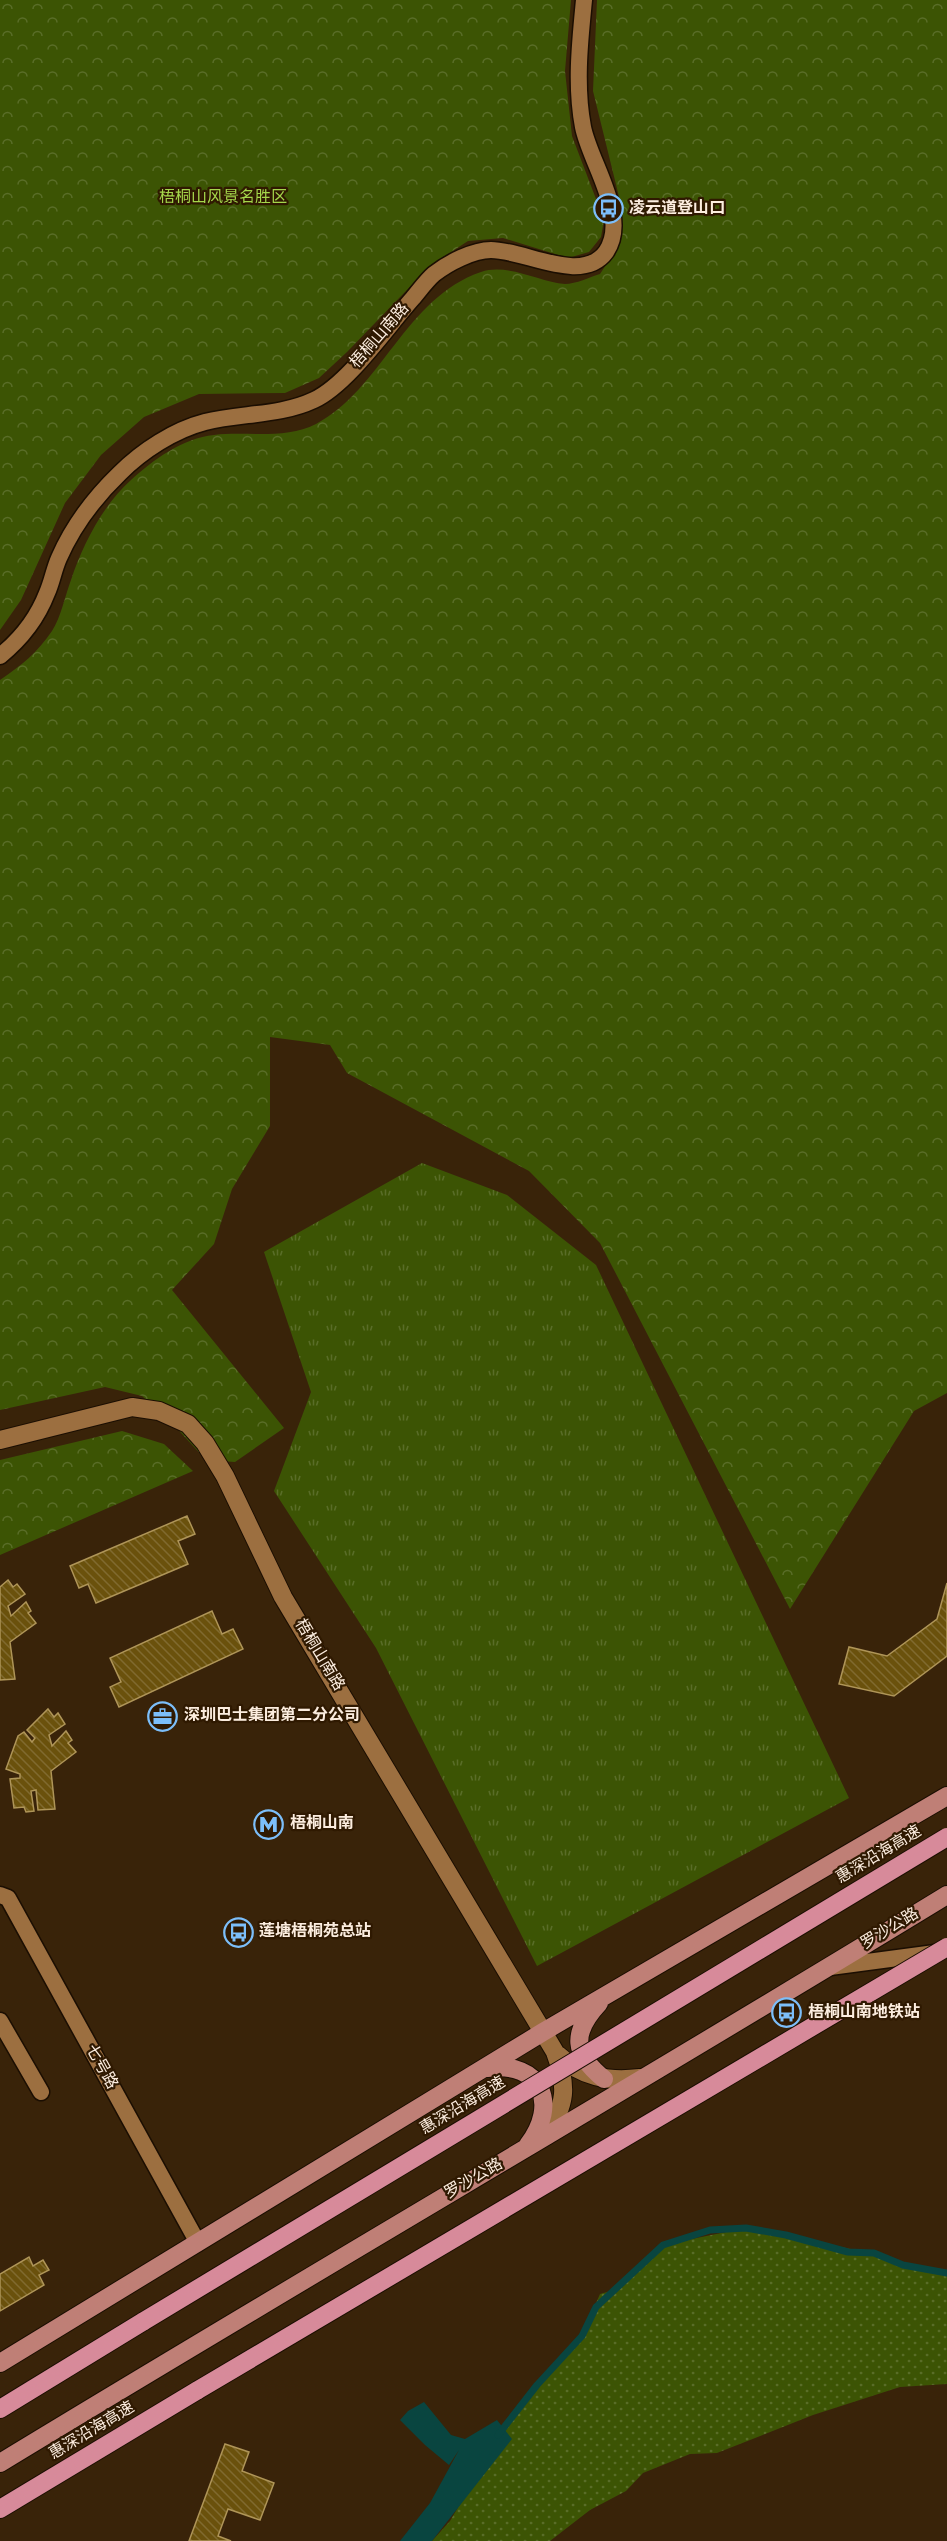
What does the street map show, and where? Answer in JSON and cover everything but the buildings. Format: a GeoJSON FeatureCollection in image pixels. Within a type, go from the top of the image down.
{"type":"FeatureCollection","features":[{"type":"Feature","properties":{"kind":"highway","name":"惠深沿海高速"},"geometry":{"type":"LineString","coordinates":[[0,2409],[947,1837]]}},
{"type":"Feature","properties":{"kind":"highway","name":"惠深沿海高速"},"geometry":{"type":"LineString","coordinates":[[0,2509],[947,1949]]}},
{"type":"Feature","properties":{"kind":"main road"},"geometry":{"type":"LineString","coordinates":[[0,2363],[543,2032],[947,1796]]}},
{"type":"Feature","properties":{"kind":"main road","name":"罗沙公路"},"geometry":{"type":"LineString","coordinates":[[0,2463],[261,2304],[525,2149],[947,1895]]}},
{"type":"Feature","properties":{"kind":"main road"},"geometry":{"type":"LineString","coordinates":[[604,2079],[584,2059],[579,2047],[580,2031],[597,2005],[611,1992]]}},
{"type":"Feature","properties":{"kind":"main road"},"geometry":{"type":"LineString","coordinates":[[484,2068],[511,2067],[523,2071],[533,2078],[541,2089],[544,2111],[534,2137],[525,2149]]}},
{"type":"Feature","properties":{"kind":"street","name":"梧桐山南路"},"geometry":{"type":"LineString","coordinates":[[0,656],[17,642],[35,618],[48,592],[58,559],[75,527],[95,498],[121,471],[147,450],[177,433],[204,422],[286,410],[315,399],[342,380],[433,275],[460,259],[488,250],[510,251],[577,267],[593,264],[605,253],[614,236],[614,218],[583,127],[579,64],[584,0]]}},
{"type":"Feature","properties":{"kind":"street","name":"梧桐山南路"},"geometry":{"type":"LineString","coordinates":[[0,1440],[132,1407],[159,1411],[188,1424],[205,1443],[225,1476],[284,1597],[555,2052],[564,2080],[564,2095],[561,2109],[546,2136]]}},
{"type":"Feature","properties":{"kind":"street","name":"七号路"},"geometry":{"type":"LineString","coordinates":[[0,1895],[8,1898],[198,2243]]}},
{"type":"Feature","properties":{"kind":"street"},"geometry":{"type":"LineString","coordinates":[[829,1967],[947,1949]]}},
{"type":"Feature","properties":{"kind":"street"},"geometry":{"type":"LineString","coordinates":[[0,2021],[41,2092]]}},
{"type":"Feature","properties":{"kind":"street","name":"梧桐山南路"},"geometry":{"type":"LineString","coordinates":[[555,2052],[579,2071],[604,2079],[640,2078]]}},
{"type":"Feature","properties":{"kind":"green space","name":"梧桐山风景名胜区"},"geometry":{"type":"Polygon","coordinates":[[[0,0],[571,0],[565,71],[572,136],[604,220],[601,237],[589,252],[568,258],[503,238],[468,241],[431,265],[319,378],[285,393],[199,394],[144,417],[101,455],[65,503],[21,600],[0,630],[0,0]]]}},
{"type":"Feature","properties":{"kind":"green space"},"geometry":{"type":"Polygon","coordinates":[[[597,0],[947,0],[947,1393],[914,1411],[790,1609],[600,1243],[529,1171],[347,1073],[330,1045],[270,1037],[270,1126],[232,1189],[214,1244],[172,1290],[284,1428],[235,1462],[206,1460],[171,1422],[142,1396],[105,1387],[0,1410],[0,680],[29,658],[52,631],[76,566],[103,513],[121,490],[140,472],[169,451],[202,437],[292,432],[316,424],[339,408],[359,389],[432,302],[455,285],[481,272],[513,271],[565,284],[600,274],[621,242],[622,209],[593,91],[597,0]]]}},
{"type":"Feature","properties":{"kind":"green space"},"geometry":{"type":"Polygon","coordinates":[[[422,1163],[507,1195],[596,1265],[849,1798],[537,1966],[376,1648],[274,1491],[311,1392],[264,1252],[422,1163]]]}},
{"type":"Feature","properties":{"kind":"green space"},"geometry":{"type":"Polygon","coordinates":[[[122,1431],[164,1444],[193,1471],[0,1555],[0,1460],[122,1431]]]}},
{"type":"Feature","properties":{"kind":"green space"},"geometry":{"type":"Polygon","coordinates":[[[746,2228],[876,2254],[909,2266],[947,2270],[947,2384],[900,2387],[813,2415],[717,2453],[690,2454],[643,2473],[626,2491],[590,2510],[550,2541],[432,2541],[450,2521],[503,2431],[537,2385],[582,2336],[600,2294],[614,2290],[667,2244],[746,2228]]]}},
{"type":"Feature","properties":{"kind":"water"},"geometry":{"type":"Polygon","coordinates":[[[424,2402],[451,2435],[465,2439],[497,2420],[512,2439],[432,2541],[400,2541],[430,2503],[459,2450],[449,2465],[400,2420],[408,2411],[424,2402]]]}},
{"type":"Feature","properties":{"kind":"waterway"},"geometry":{"type":"LineString","coordinates":[[498,2435],[537,2385],[582,2336],[596,2307],[663,2245],[710,2230],[746,2228],[786,2235],[848,2252],[874,2253],[903,2265],[947,2273]]}},
{"type":"Feature","properties":{"kind":"place","name":"凌云道登山口"},"geometry":{"type":"Point","coordinates":[608,209]}},
{"type":"Feature","properties":{"kind":"place","name":"深圳巴士集团第二分公司"},"geometry":{"type":"Point","coordinates":[163,1716]}},
{"type":"Feature","properties":{"kind":"place","name":"梧桐山南"},"geometry":{"type":"Point","coordinates":[269,1824]}},
{"type":"Feature","properties":{"kind":"place","name":"莲塘梧桐苑总站"},"geometry":{"type":"Point","coordinates":[238,1932]}},
{"type":"Feature","properties":{"kind":"place","name":"梧桐山南地铁站"},"geometry":{"type":"Point","coordinates":[787,2013]}}]}
